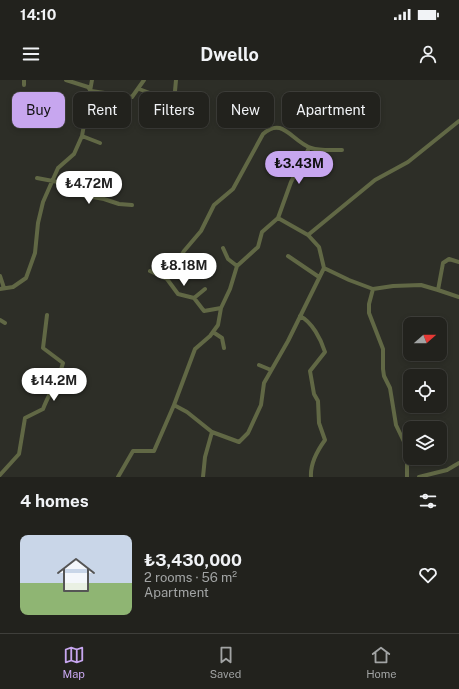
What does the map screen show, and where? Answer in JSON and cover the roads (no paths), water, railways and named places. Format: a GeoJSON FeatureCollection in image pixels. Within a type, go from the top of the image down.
{"type":"FeatureCollection","features":[{"type":"Feature","properties":{"kind":"street"},"geometry":{"type":"LineString","coordinates":[[66,80],[88,87],[91,91],[132,97],[144,80]]}},
{"type":"Feature","properties":{"kind":"street"},"geometry":{"type":"LineString","coordinates":[[0,276],[2,288],[13,287],[26,278],[35,253],[38,223],[43,202],[58,168],[74,154],[82,136],[92,80]]}},
{"type":"Feature","properties":{"kind":"street"},"geometry":{"type":"LineString","coordinates":[[139,89],[174,102],[176,80]]}},
{"type":"Feature","properties":{"kind":"street"},"geometry":{"type":"LineString","coordinates":[[308,235],[374,180],[408,162],[459,121]]}},
{"type":"Feature","properties":{"kind":"street"},"geometry":{"type":"LineString","coordinates":[[166,279],[184,252],[201,231],[214,205],[233,189],[263,134],[270,127],[279,127],[309,148],[318,150],[342,150]]}},
{"type":"Feature","properties":{"kind":"street"},"geometry":{"type":"LineString","coordinates":[[82,136],[100,143]]}},
{"type":"Feature","properties":{"kind":"street"},"geometry":{"type":"LineString","coordinates":[[118,477],[133,451],[154,451],[174,405],[195,350],[218,325],[221,308],[230,288],[237,266],[258,247],[262,232],[278,218],[291,182],[309,148]]}},
{"type":"Feature","properties":{"kind":"street"},"geometry":{"type":"LineString","coordinates":[[37,178],[58,182],[64,189],[76,194],[104,199],[119,204],[132,205]]}},
{"type":"Feature","properties":{"kind":"street"},"geometry":{"type":"LineString","coordinates":[[174,405],[187,412],[212,432],[239,442],[248,433],[261,405],[264,383],[324,268],[319,247],[308,235],[278,218]]}},
{"type":"Feature","properties":{"kind":"street"},"geometry":{"type":"LineString","coordinates":[[223,248],[228,259],[237,266]]}},
{"type":"Feature","properties":{"kind":"street"},"geometry":{"type":"LineString","coordinates":[[288,256],[319,277]]}},
{"type":"Feature","properties":{"kind":"street"},"geometry":{"type":"LineString","coordinates":[[438,290],[443,263],[449,260],[459,262]]}},
{"type":"Feature","properties":{"kind":"street"},"geometry":{"type":"LineString","coordinates":[[324,268],[373,289],[394,286],[422,285],[459,297]]}},
{"type":"Feature","properties":{"kind":"street"},"geometry":{"type":"LineString","coordinates":[[150,271],[166,279],[178,294],[194,298],[204,311],[221,308]]}},
{"type":"Feature","properties":{"kind":"street"},"geometry":{"type":"LineString","coordinates":[[194,298],[205,289]]}},
{"type":"Feature","properties":{"kind":"street"},"geometry":{"type":"LineString","coordinates":[[373,289],[369,313],[383,349],[384,376],[390,388],[396,425],[407,448],[407,477]]}},
{"type":"Feature","properties":{"kind":"street"},"geometry":{"type":"LineString","coordinates":[[0,475],[19,454],[25,418],[43,409],[50,390],[59,378],[63,363],[43,348],[47,315]]}},
{"type":"Feature","properties":{"kind":"street"},"geometry":{"type":"LineString","coordinates":[[300,316],[306,319],[322,344],[325,352],[310,371],[314,394],[318,401],[319,423],[325,440],[316,453],[310,470],[311,477]]}},
{"type":"Feature","properties":{"kind":"street"},"geometry":{"type":"LineString","coordinates":[[0,320],[5,323]]}},
{"type":"Feature","properties":{"kind":"street"},"geometry":{"type":"LineString","coordinates":[[213,332],[222,338],[224,348]]}},
{"type":"Feature","properties":{"kind":"street"},"geometry":{"type":"LineString","coordinates":[[259,365],[271,370]]}},
{"type":"Feature","properties":{"kind":"street"},"geometry":{"type":"LineString","coordinates":[[203,477],[205,457],[212,432]]}},
{"type":"Feature","properties":{"kind":"street"},"geometry":{"type":"LineString","coordinates":[[419,477],[447,470],[459,463]]}}]}
